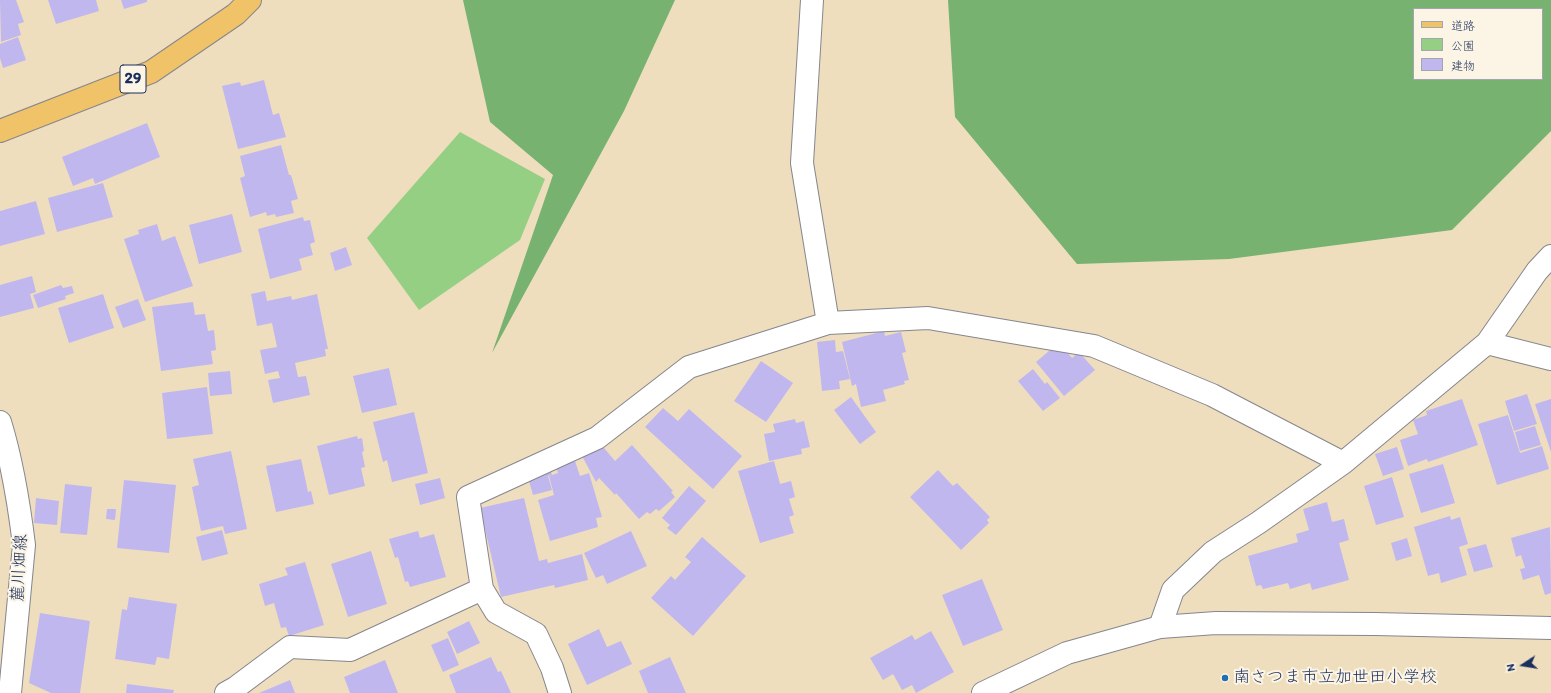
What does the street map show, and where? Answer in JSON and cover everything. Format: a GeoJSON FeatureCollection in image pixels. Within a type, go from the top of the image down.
{"type":"FeatureCollection","features":[{"type":"Feature","properties":{"kind":"main road","name":"29"},"geometry":{"type":"LineString","coordinates":[[0,131],[151,72],[236,14],[250,0]]}},
{"type":"Feature","properties":{"kind":"street"},"geometry":{"type":"LineString","coordinates":[[812,0],[802,163],[828,323]]}},
{"type":"Feature","properties":{"kind":"street"},"geometry":{"type":"LineString","coordinates":[[1160,627],[1173,590],[1213,552],[1258,523],[1343,463],[1487,343],[1537,271],[1551,256]]}},
{"type":"Feature","properties":{"kind":"street"},"geometry":{"type":"LineString","coordinates":[[560,693],[552,668],[536,634],[496,612],[482,589],[468,497],[598,438],[689,366],[828,323],[928,318],[1094,346],[1212,395],[1343,463]]}},
{"type":"Feature","properties":{"kind":"street"},"geometry":{"type":"LineString","coordinates":[[1487,343],[1551,359]]}},
{"type":"Feature","properties":{"kind":"street","name":"麓川畑線"},"geometry":{"type":"LineString","coordinates":[[0,422],[7,448],[24,545],[10,693]]}},
{"type":"Feature","properties":{"kind":"street"},"geometry":{"type":"LineString","coordinates":[[233,691],[290,647],[350,650],[482,589]]}},
{"type":"Feature","properties":{"kind":"street"},"geometry":{"type":"LineString","coordinates":[[983,693],[1067,653],[1160,627],[1224,623],[1551,628]]}},
{"type":"Feature","properties":{"kind":"green space"},"geometry":{"type":"Polygon","coordinates":[[[463,0],[675,0],[624,111],[492,353],[553,175],[490,122],[463,0]]]}},
{"type":"Feature","properties":{"kind":"green space"},"geometry":{"type":"Polygon","coordinates":[[[948,0],[1551,0],[1551,131],[1452,230],[1229,259],[1077,264],[955,117],[948,0]]]}},
{"type":"Feature","properties":{"kind":"green space"},"geometry":{"type":"Polygon","coordinates":[[[460,132],[545,179],[520,240],[419,310],[367,238],[460,132]]]}},
{"type":"Feature","properties":{"kind":"building"},"geometry":{"type":"Polygon","coordinates":[[[0,0],[16,0],[24,22],[18,24],[21,35],[1,42],[0,0]]]}},
{"type":"Feature","properties":{"kind":"building"},"geometry":{"type":"Polygon","coordinates":[[[48,0],[96,0],[99,11],[56,24],[48,0]]]}},
{"type":"Feature","properties":{"kind":"building"},"geometry":{"type":"Polygon","coordinates":[[[121,0],[147,0],[147,2],[124,9],[121,0]]]}},
{"type":"Feature","properties":{"kind":"building"},"geometry":{"type":"Polygon","coordinates":[[[18,37],[26,60],[3,68],[0,58],[0,44],[18,37]]]}},
{"type":"Feature","properties":{"kind":"building"},"geometry":{"type":"Polygon","coordinates":[[[264,80],[273,115],[279,113],[286,137],[238,149],[222,86],[240,82],[241,86],[264,80]]]}},
{"type":"Feature","properties":{"kind":"building"},"geometry":{"type":"Polygon","coordinates":[[[147,123],[160,157],[95,184],[93,178],[73,186],[62,157],[147,123]]]}},
{"type":"Feature","properties":{"kind":"building"},"geometry":{"type":"Polygon","coordinates":[[[281,145],[289,175],[291,175],[298,199],[291,201],[294,213],[276,217],[275,214],[267,216],[266,212],[250,217],[240,178],[245,176],[240,156],[281,145]]]}},
{"type":"Feature","properties":{"kind":"building"},"geometry":{"type":"Polygon","coordinates":[[[103,183],[113,217],[57,232],[48,198],[103,183]]]}},
{"type":"Feature","properties":{"kind":"building"},"geometry":{"type":"Polygon","coordinates":[[[36,201],[45,234],[0,246],[0,211],[36,201]]]}},
{"type":"Feature","properties":{"kind":"building"},"geometry":{"type":"Polygon","coordinates":[[[232,214],[242,252],[199,264],[189,225],[232,214]]]}},
{"type":"Feature","properties":{"kind":"building"},"geometry":{"type":"Polygon","coordinates":[[[303,217],[304,221],[310,220],[315,242],[310,244],[313,255],[299,259],[302,270],[270,279],[258,229],[303,217]]]}},
{"type":"Feature","properties":{"kind":"building"},"geometry":{"type":"Polygon","coordinates":[[[157,224],[162,241],[175,236],[193,286],[145,302],[124,239],[139,234],[138,230],[157,224]]]}},
{"type":"Feature","properties":{"kind":"building"},"geometry":{"type":"Polygon","coordinates":[[[346,247],[352,265],[335,271],[330,253],[346,247]]]}},
{"type":"Feature","properties":{"kind":"building"},"geometry":{"type":"Polygon","coordinates":[[[32,276],[36,292],[30,294],[34,308],[0,317],[0,285],[32,276]]]}},
{"type":"Feature","properties":{"kind":"building"},"geometry":{"type":"Polygon","coordinates":[[[61,285],[63,288],[72,286],[74,293],[65,296],[66,299],[38,308],[33,295],[61,285]]]}},
{"type":"Feature","properties":{"kind":"building"},"geometry":{"type":"Polygon","coordinates":[[[265,291],[267,301],[291,296],[292,300],[317,294],[328,349],[325,349],[326,356],[295,363],[298,377],[306,376],[310,395],[273,403],[268,380],[280,378],[278,371],[265,374],[260,350],[277,347],[272,323],[257,326],[251,294],[265,291]]]}},
{"type":"Feature","properties":{"kind":"building"},"geometry":{"type":"Polygon","coordinates":[[[103,294],[114,328],[69,343],[58,308],[103,294]]]}},
{"type":"Feature","properties":{"kind":"building"},"geometry":{"type":"Polygon","coordinates":[[[138,299],[146,320],[123,328],[115,307],[138,299]]]}},
{"type":"Feature","properties":{"kind":"building"},"geometry":{"type":"Polygon","coordinates":[[[193,302],[195,315],[205,314],[208,331],[214,330],[216,350],[211,351],[213,364],[161,371],[152,307],[193,302]]]}},
{"type":"Feature","properties":{"kind":"building"},"geometry":{"type":"Polygon","coordinates":[[[884,331],[885,336],[901,332],[906,352],[902,353],[909,380],[904,381],[905,384],[883,390],[886,401],[861,407],[856,384],[852,386],[842,342],[884,331]]]}},
{"type":"Feature","properties":{"kind":"building"},"geometry":{"type":"Polygon","coordinates":[[[835,340],[836,352],[843,351],[850,379],[839,381],[840,389],[822,391],[817,342],[835,340]]]}},
{"type":"Feature","properties":{"kind":"building"},"geometry":{"type":"Polygon","coordinates":[[[1056,345],[1061,345],[1072,358],[1079,352],[1095,370],[1064,396],[1036,362],[1056,345]]]}},
{"type":"Feature","properties":{"kind":"building"},"geometry":{"type":"Polygon","coordinates":[[[761,361],[793,383],[766,422],[734,401],[761,361]]]}},
{"type":"Feature","properties":{"kind":"building"},"geometry":{"type":"Polygon","coordinates":[[[389,368],[397,405],[362,413],[353,376],[389,368]]]}},
{"type":"Feature","properties":{"kind":"building"},"geometry":{"type":"Polygon","coordinates":[[[1033,369],[1045,384],[1047,382],[1060,398],[1043,411],[1018,381],[1033,369]]]}},
{"type":"Feature","properties":{"kind":"building"},"geometry":{"type":"Polygon","coordinates":[[[230,371],[232,394],[210,396],[208,373],[230,371]]]}},
{"type":"Feature","properties":{"kind":"building"},"geometry":{"type":"Polygon","coordinates":[[[207,387],[213,434],[167,439],[162,393],[207,387]]]}},
{"type":"Feature","properties":{"kind":"building"},"geometry":{"type":"Polygon","coordinates":[[[1527,394],[1537,424],[1514,431],[1505,401],[1527,394]]]}},
{"type":"Feature","properties":{"kind":"building"},"geometry":{"type":"Polygon","coordinates":[[[851,397],[876,432],[860,444],[834,410],[851,397]]]}},
{"type":"Feature","properties":{"kind":"building"},"geometry":{"type":"Polygon","coordinates":[[[1462,399],[1478,445],[1428,462],[1427,459],[1408,466],[1400,440],[1418,434],[1413,420],[1427,415],[1426,411],[1462,399]]]}},
{"type":"Feature","properties":{"kind":"building"},"geometry":{"type":"Polygon","coordinates":[[[1551,399],[1551,452],[1535,404],[1551,399]]]}},
{"type":"Feature","properties":{"kind":"building"},"geometry":{"type":"Polygon","coordinates":[[[663,408],[678,421],[689,409],[742,456],[713,489],[645,427],[663,408]]]}},
{"type":"Feature","properties":{"kind":"building"},"geometry":{"type":"Polygon","coordinates":[[[414,412],[428,473],[392,482],[387,460],[383,462],[373,422],[414,412]]]}},
{"type":"Feature","properties":{"kind":"building"},"geometry":{"type":"Polygon","coordinates":[[[1508,415],[1520,453],[1542,446],[1549,469],[1497,485],[1478,424],[1508,415]]]}},
{"type":"Feature","properties":{"kind":"building"},"geometry":{"type":"Polygon","coordinates":[[[795,419],[796,423],[804,421],[810,447],[801,449],[802,454],[769,461],[764,434],[775,432],[773,424],[795,419]]]}},
{"type":"Feature","properties":{"kind":"building"},"geometry":{"type":"Polygon","coordinates":[[[1535,426],[1541,445],[1520,451],[1515,432],[1535,426]]]}},
{"type":"Feature","properties":{"kind":"building"},"geometry":{"type":"Polygon","coordinates":[[[357,436],[358,439],[362,438],[364,451],[362,452],[365,467],[361,468],[365,486],[329,495],[317,446],[357,436]]]}},
{"type":"Feature","properties":{"kind":"building"},"geometry":{"type":"Polygon","coordinates":[[[599,442],[615,461],[632,445],[673,491],[671,492],[675,497],[659,511],[656,509],[650,514],[647,512],[639,519],[616,493],[615,495],[599,478],[596,482],[582,456],[599,442]]]}},
{"type":"Feature","properties":{"kind":"building"},"geometry":{"type":"Polygon","coordinates":[[[1397,447],[1404,469],[1383,476],[1375,454],[1397,447]]]}},
{"type":"Feature","properties":{"kind":"building"},"geometry":{"type":"Polygon","coordinates":[[[231,451],[247,529],[225,534],[223,526],[201,531],[192,487],[199,485],[193,459],[231,451]]]}},
{"type":"Feature","properties":{"kind":"building"},"geometry":{"type":"Polygon","coordinates":[[[301,459],[308,492],[311,491],[314,504],[276,512],[266,466],[301,459]]]}},
{"type":"Feature","properties":{"kind":"building"},"geometry":{"type":"Polygon","coordinates":[[[575,461],[580,476],[589,473],[602,517],[596,518],[598,527],[550,541],[538,500],[554,495],[549,476],[558,473],[556,466],[575,461]]]}},
{"type":"Feature","properties":{"kind":"building"},"geometry":{"type":"Polygon","coordinates":[[[774,461],[780,484],[791,481],[795,497],[789,499],[794,515],[789,517],[794,533],[760,543],[738,471],[774,461]]]}},
{"type":"Feature","properties":{"kind":"building"},"geometry":{"type":"Polygon","coordinates":[[[1443,464],[1455,503],[1421,513],[1409,474],[1443,464]]]}},
{"type":"Feature","properties":{"kind":"building"},"geometry":{"type":"Polygon","coordinates":[[[550,468],[552,475],[548,476],[552,490],[533,495],[527,474],[550,468]]]}},
{"type":"Feature","properties":{"kind":"building"},"geometry":{"type":"Polygon","coordinates":[[[938,470],[953,486],[957,483],[990,517],[987,520],[989,523],[961,550],[910,497],[938,470]]]}},
{"type":"Feature","properties":{"kind":"building"},"geometry":{"type":"Polygon","coordinates":[[[1392,477],[1404,517],[1376,525],[1364,486],[1392,477]]]}},
{"type":"Feature","properties":{"kind":"building"},"geometry":{"type":"Polygon","coordinates":[[[440,478],[445,498],[420,505],[415,484],[440,478]]]}},
{"type":"Feature","properties":{"kind":"building"},"geometry":{"type":"Polygon","coordinates":[[[124,480],[176,485],[169,553],[117,548],[124,480]]]}},
{"type":"Feature","properties":{"kind":"building"},"geometry":{"type":"Polygon","coordinates":[[[65,484],[92,487],[87,535],[60,533],[65,484]]]}},
{"type":"Feature","properties":{"kind":"building"},"geometry":{"type":"Polygon","coordinates":[[[689,486],[706,501],[676,535],[667,528],[670,525],[662,518],[689,486]]]}},
{"type":"Feature","properties":{"kind":"building"},"geometry":{"type":"Polygon","coordinates":[[[36,498],[59,501],[57,525],[34,523],[36,498]]]}},
{"type":"Feature","properties":{"kind":"building"},"geometry":{"type":"Polygon","coordinates":[[[524,498],[539,561],[547,559],[548,563],[582,554],[588,580],[555,588],[554,585],[501,597],[480,508],[524,498]]]}},
{"type":"Feature","properties":{"kind":"building"},"geometry":{"type":"Polygon","coordinates":[[[1327,502],[1332,522],[1344,519],[1349,540],[1339,543],[1349,580],[1312,590],[1310,583],[1290,589],[1288,583],[1263,589],[1261,585],[1256,586],[1248,556],[1298,542],[1296,534],[1309,530],[1303,509],[1327,502]]]}},
{"type":"Feature","properties":{"kind":"building"},"geometry":{"type":"Polygon","coordinates":[[[107,509],[116,509],[115,520],[106,519],[107,509]]]}},
{"type":"Feature","properties":{"kind":"building"},"geometry":{"type":"Polygon","coordinates":[[[1450,516],[1451,520],[1460,517],[1468,544],[1459,547],[1467,575],[1441,583],[1439,573],[1428,576],[1414,527],[1450,516]]]}},
{"type":"Feature","properties":{"kind":"building"},"geometry":{"type":"Polygon","coordinates":[[[1550,527],[1551,593],[1545,595],[1539,575],[1523,580],[1520,569],[1525,568],[1521,555],[1516,557],[1511,538],[1550,527]]]}},
{"type":"Feature","properties":{"kind":"building"},"geometry":{"type":"Polygon","coordinates":[[[222,530],[228,554],[202,561],[196,537],[222,530]]]}},
{"type":"Feature","properties":{"kind":"building"},"geometry":{"type":"Polygon","coordinates":[[[418,531],[420,538],[434,534],[446,577],[410,587],[408,581],[405,582],[398,557],[395,558],[389,539],[418,531]]]}},
{"type":"Feature","properties":{"kind":"building"},"geometry":{"type":"Polygon","coordinates":[[[631,531],[647,566],[607,584],[603,575],[596,578],[584,553],[631,531]]]}},
{"type":"Feature","properties":{"kind":"building"},"geometry":{"type":"Polygon","coordinates":[[[702,537],[746,576],[693,636],[651,598],[671,576],[675,580],[691,562],[685,557],[702,537]]]}},
{"type":"Feature","properties":{"kind":"building"},"geometry":{"type":"Polygon","coordinates":[[[1407,538],[1412,556],[1396,561],[1391,543],[1407,538]]]}},
{"type":"Feature","properties":{"kind":"building"},"geometry":{"type":"Polygon","coordinates":[[[1486,544],[1493,567],[1474,572],[1467,549],[1486,544]]]}},
{"type":"Feature","properties":{"kind":"building"},"geometry":{"type":"Polygon","coordinates":[[[371,551],[387,604],[348,617],[331,564],[371,551]]]}},
{"type":"Feature","properties":{"kind":"building"},"geometry":{"type":"Polygon","coordinates":[[[305,562],[324,625],[289,636],[286,627],[281,628],[274,603],[265,606],[259,584],[288,575],[285,568],[305,562]]]}},
{"type":"Feature","properties":{"kind":"building"},"geometry":{"type":"Polygon","coordinates":[[[982,579],[1003,630],[963,646],[942,595],[982,579]]]}},
{"type":"Feature","properties":{"kind":"building"},"geometry":{"type":"Polygon","coordinates":[[[129,597],[177,604],[169,659],[157,657],[155,665],[115,659],[122,609],[127,610],[129,597]]]}},
{"type":"Feature","properties":{"kind":"building"},"geometry":{"type":"Polygon","coordinates":[[[40,613],[90,621],[80,693],[51,693],[29,683],[40,613]]]}},
{"type":"Feature","properties":{"kind":"building"},"geometry":{"type":"Polygon","coordinates":[[[469,621],[480,643],[457,654],[447,632],[469,621]]]}},
{"type":"Feature","properties":{"kind":"building"},"geometry":{"type":"Polygon","coordinates":[[[599,629],[607,647],[621,641],[632,664],[587,685],[568,644],[599,629]]]}},
{"type":"Feature","properties":{"kind":"building"},"geometry":{"type":"Polygon","coordinates":[[[931,631],[954,672],[916,693],[912,685],[902,690],[893,674],[883,680],[870,658],[912,635],[915,640],[931,631]]]}},
{"type":"Feature","properties":{"kind":"building"},"geometry":{"type":"Polygon","coordinates":[[[448,638],[459,665],[443,672],[431,645],[448,638]]]}},
{"type":"Feature","properties":{"kind":"building"},"geometry":{"type":"Polygon","coordinates":[[[491,657],[498,672],[501,671],[511,693],[456,693],[449,675],[491,657]]]}},
{"type":"Feature","properties":{"kind":"building"},"geometry":{"type":"Polygon","coordinates":[[[670,657],[686,693],[648,693],[639,671],[670,657]]]}},
{"type":"Feature","properties":{"kind":"building"},"geometry":{"type":"Polygon","coordinates":[[[385,660],[398,693],[350,693],[344,677],[385,660]]]}},
{"type":"Feature","properties":{"kind":"building"},"geometry":{"type":"Polygon","coordinates":[[[290,680],[295,693],[259,693],[290,680]]]}},
{"type":"Feature","properties":{"kind":"building"},"geometry":{"type":"Polygon","coordinates":[[[127,684],[174,690],[173,693],[126,693],[127,684]]]}},
{"type":"Feature","properties":{"kind":"place","name":"南さつま市立加世田小学校"},"geometry":{"type":"Point","coordinates":[1225,678]}}]}
